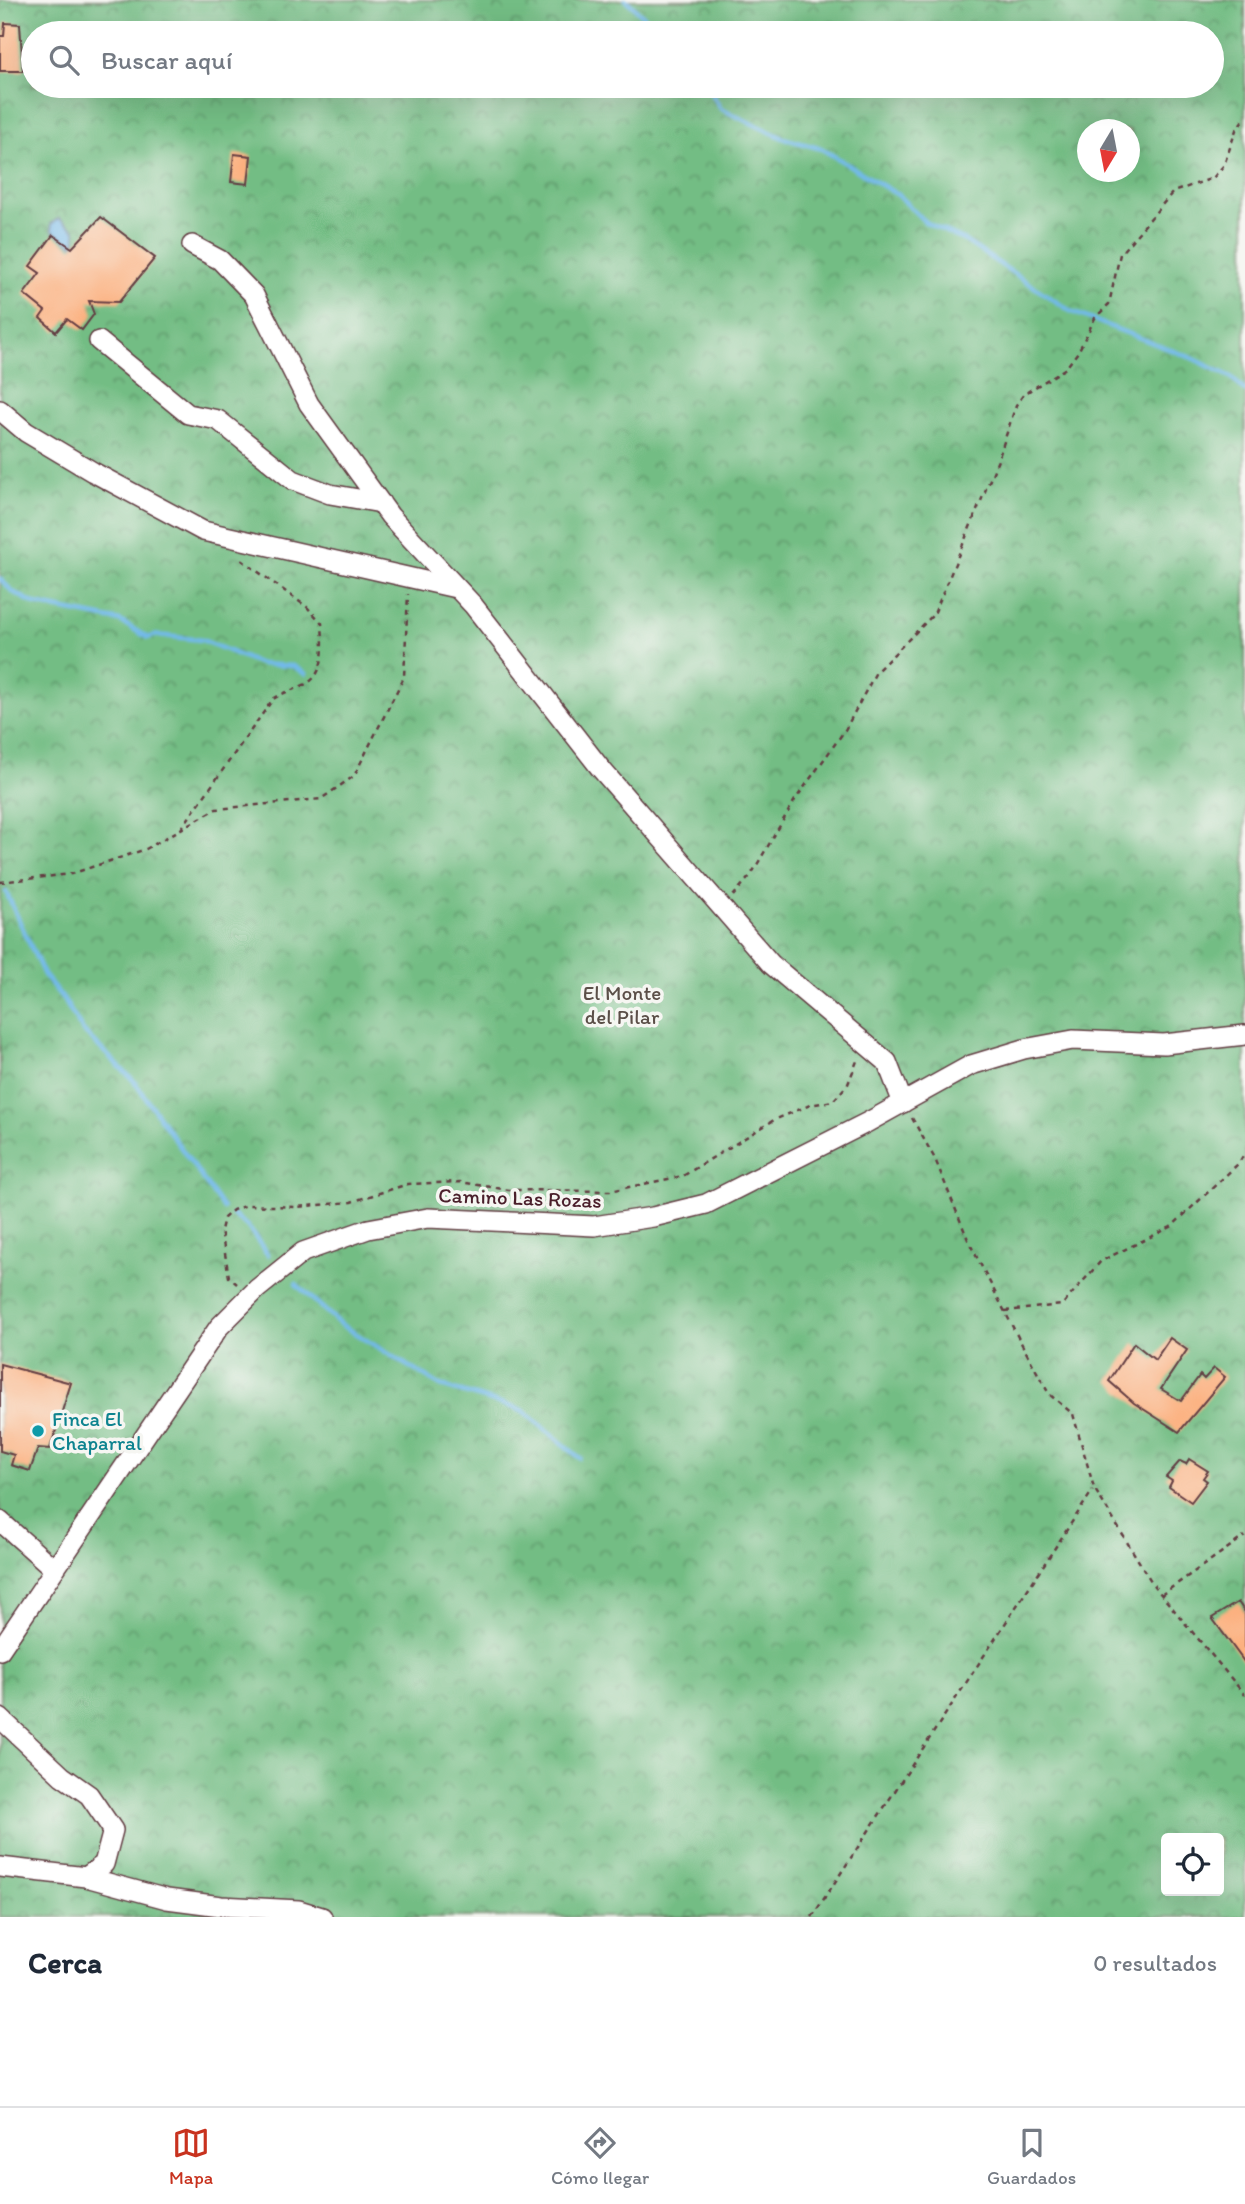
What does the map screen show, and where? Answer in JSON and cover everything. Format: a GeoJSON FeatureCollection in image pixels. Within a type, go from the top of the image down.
{"type":"FeatureCollection","features":[{"type":"Feature","properties":{"kind":"street"},"geometry":{"type":"LineString","coordinates":[[192,244],[220,260],[254,295],[309,404],[381,503],[457,588],[601,769],[771,964],[887,1062],[904,1102]]}},
{"type":"Feature","properties":{"kind":"street"},"geometry":{"type":"LineString","coordinates":[[99,341],[188,414],[218,421],[293,480],[330,494],[381,503]]}},
{"type":"Feature","properties":{"kind":"street"},"geometry":{"type":"LineString","coordinates":[[0,410],[26,432],[93,472],[203,531],[457,588]]}},
{"type":"Feature","properties":{"kind":"street","name":"Camino Las Rozas"},"geometry":{"type":"LineString","coordinates":[[0,1650],[53,1568],[97,1510],[219,1327],[251,1295],[303,1252],[368,1229],[428,1218],[594,1226],[706,1205],[971,1065],[1024,1049],[1073,1040],[1164,1044],[1245,1035]]}},
{"type":"Feature","properties":{"kind":"street"},"geometry":{"type":"LineString","coordinates":[[1,1525],[53,1568]]}},
{"type":"Feature","properties":{"kind":"street"},"geometry":{"type":"LineString","coordinates":[[0,1718],[62,1776],[89,1795],[113,1830],[104,1864],[86,1877]]}},
{"type":"Feature","properties":{"kind":"street"},"geometry":{"type":"LineString","coordinates":[[0,1867],[86,1877],[167,1899],[221,1906],[299,1910],[321,1917]]}},
{"type":"Feature","properties":{"kind":"path"},"geometry":{"type":"LineString","coordinates":[[721,908],[751,875],[795,800],[845,730],[876,672],[933,614],[998,460],[1016,405],[1024,394],[1066,368],[1095,318],[1109,304],[1120,254],[1173,192],[1213,178],[1224,165],[1236,130],[1245,117]]}},
{"type":"Feature","properties":{"kind":"path"},"geometry":{"type":"LineString","coordinates":[[181,829],[268,706],[288,690],[307,684],[321,667],[322,623],[307,607],[235,555]]}},
{"type":"Feature","properties":{"kind":"path"},"geometry":{"type":"LineString","coordinates":[[0,882],[71,874],[146,849],[216,809],[321,799],[354,776],[404,677],[408,576]]}},
{"type":"Feature","properties":{"kind":"path"},"geometry":{"type":"LineString","coordinates":[[251,1295],[229,1277],[221,1230],[224,1218],[233,1210],[247,1205],[296,1207],[351,1202],[408,1184],[460,1182],[509,1190],[610,1191],[683,1176],[774,1120],[810,1105],[833,1101],[848,1084],[857,1065],[857,1034]]}},
{"type":"Feature","properties":{"kind":"path"},"geometry":{"type":"LineString","coordinates":[[904,1102],[935,1159],[969,1242],[1049,1394],[1073,1414],[1094,1488],[1161,1595],[1245,1695]]}},
{"type":"Feature","properties":{"kind":"path"},"geometry":{"type":"LineString","coordinates":[[1005,1311],[1062,1305],[1101,1261],[1171,1227],[1239,1163],[1245,1152]]}},
{"type":"Feature","properties":{"kind":"path"},"geometry":{"type":"LineString","coordinates":[[812,1917],[1094,1488]]}},
{"type":"Feature","properties":{"kind":"path"},"geometry":{"type":"LineString","coordinates":[[1161,1595],[1245,1536]]}},
{"type":"Feature","properties":{"kind":"green space","name":"El Monte del Pilar"},"geometry":{"type":"Polygon","coordinates":[[[0,0],[1245,0],[1245,1917],[0,1917],[0,0]]]}},
{"type":"Feature","properties":{"kind":"water"},"geometry":{"type":"Polygon","coordinates":[[[59,218],[75,230],[76,240],[73,245],[52,231],[51,224],[59,218]]]}},
{"type":"Feature","properties":{"kind":"building"},"geometry":{"type":"Polygon","coordinates":[[[5,23],[20,24],[21,71],[0,71],[0,36],[4,36],[5,23]]]}},
{"type":"Feature","properties":{"kind":"building"},"geometry":{"type":"Polygon","coordinates":[[[234,154],[251,156],[248,184],[231,182],[234,154]]]}},
{"type":"Feature","properties":{"kind":"building"},"geometry":{"type":"Polygon","coordinates":[[[101,217],[155,258],[119,302],[89,301],[94,314],[82,330],[67,319],[56,332],[40,318],[45,311],[24,294],[40,273],[30,266],[53,235],[72,248],[101,217]]]}},
{"type":"Feature","properties":{"kind":"building"},"geometry":{"type":"Polygon","coordinates":[[[1170,1338],[1187,1350],[1161,1389],[1181,1401],[1200,1375],[1204,1379],[1214,1368],[1225,1377],[1179,1432],[1134,1403],[1109,1381],[1134,1343],[1155,1360],[1170,1338]]]}},
{"type":"Feature","properties":{"kind":"building","name":"Finca El Chaparral"},"geometry":{"type":"Polygon","coordinates":[[[0,1364],[71,1383],[50,1449],[38,1448],[30,1471],[11,1465],[14,1455],[0,1451],[0,1364]]]}},
{"type":"Feature","properties":{"kind":"building"},"geometry":{"type":"Polygon","coordinates":[[[1189,1459],[1208,1471],[1203,1478],[1207,1481],[1191,1502],[1169,1487],[1172,1481],[1166,1477],[1180,1461],[1186,1464],[1189,1459]]]}},
{"type":"Feature","properties":{"kind":"building"},"geometry":{"type":"Polygon","coordinates":[[[1238,1602],[1245,1612],[1245,1663],[1212,1618],[1238,1602]]]}},
{"type":"Feature","properties":{"kind":"waterway"},"geometry":{"type":"LineString","coordinates":[[626,0],[649,21]]}},
{"type":"Feature","properties":{"kind":"waterway"},"geometry":{"type":"LineString","coordinates":[[714,98],[721,109],[783,138],[822,149],[898,195],[925,222],[965,241],[1072,312],[1192,358],[1231,377],[1245,391]]}},
{"type":"Feature","properties":{"kind":"waterway"},"geometry":{"type":"LineString","coordinates":[[0,579],[13,592],[35,604],[120,621],[148,638],[155,635],[202,640],[260,664],[293,666],[306,674]]}},
{"type":"Feature","properties":{"kind":"waterway"},"geometry":{"type":"LineString","coordinates":[[6,892],[44,975],[64,1000],[83,1031],[134,1081],[223,1208]]}},
{"type":"Feature","properties":{"kind":"waterway"},"geometry":{"type":"LineString","coordinates":[[233,1215],[247,1226],[268,1255]]}},
{"type":"Feature","properties":{"kind":"waterway"},"geometry":{"type":"LineString","coordinates":[[296,1284],[340,1324],[441,1386],[522,1410],[580,1458]]}},
{"type":"Feature","properties":{"kind":"place","name":"Finca El Chaparral"},"geometry":{"type":"Point","coordinates":[38,1431]}}]}
